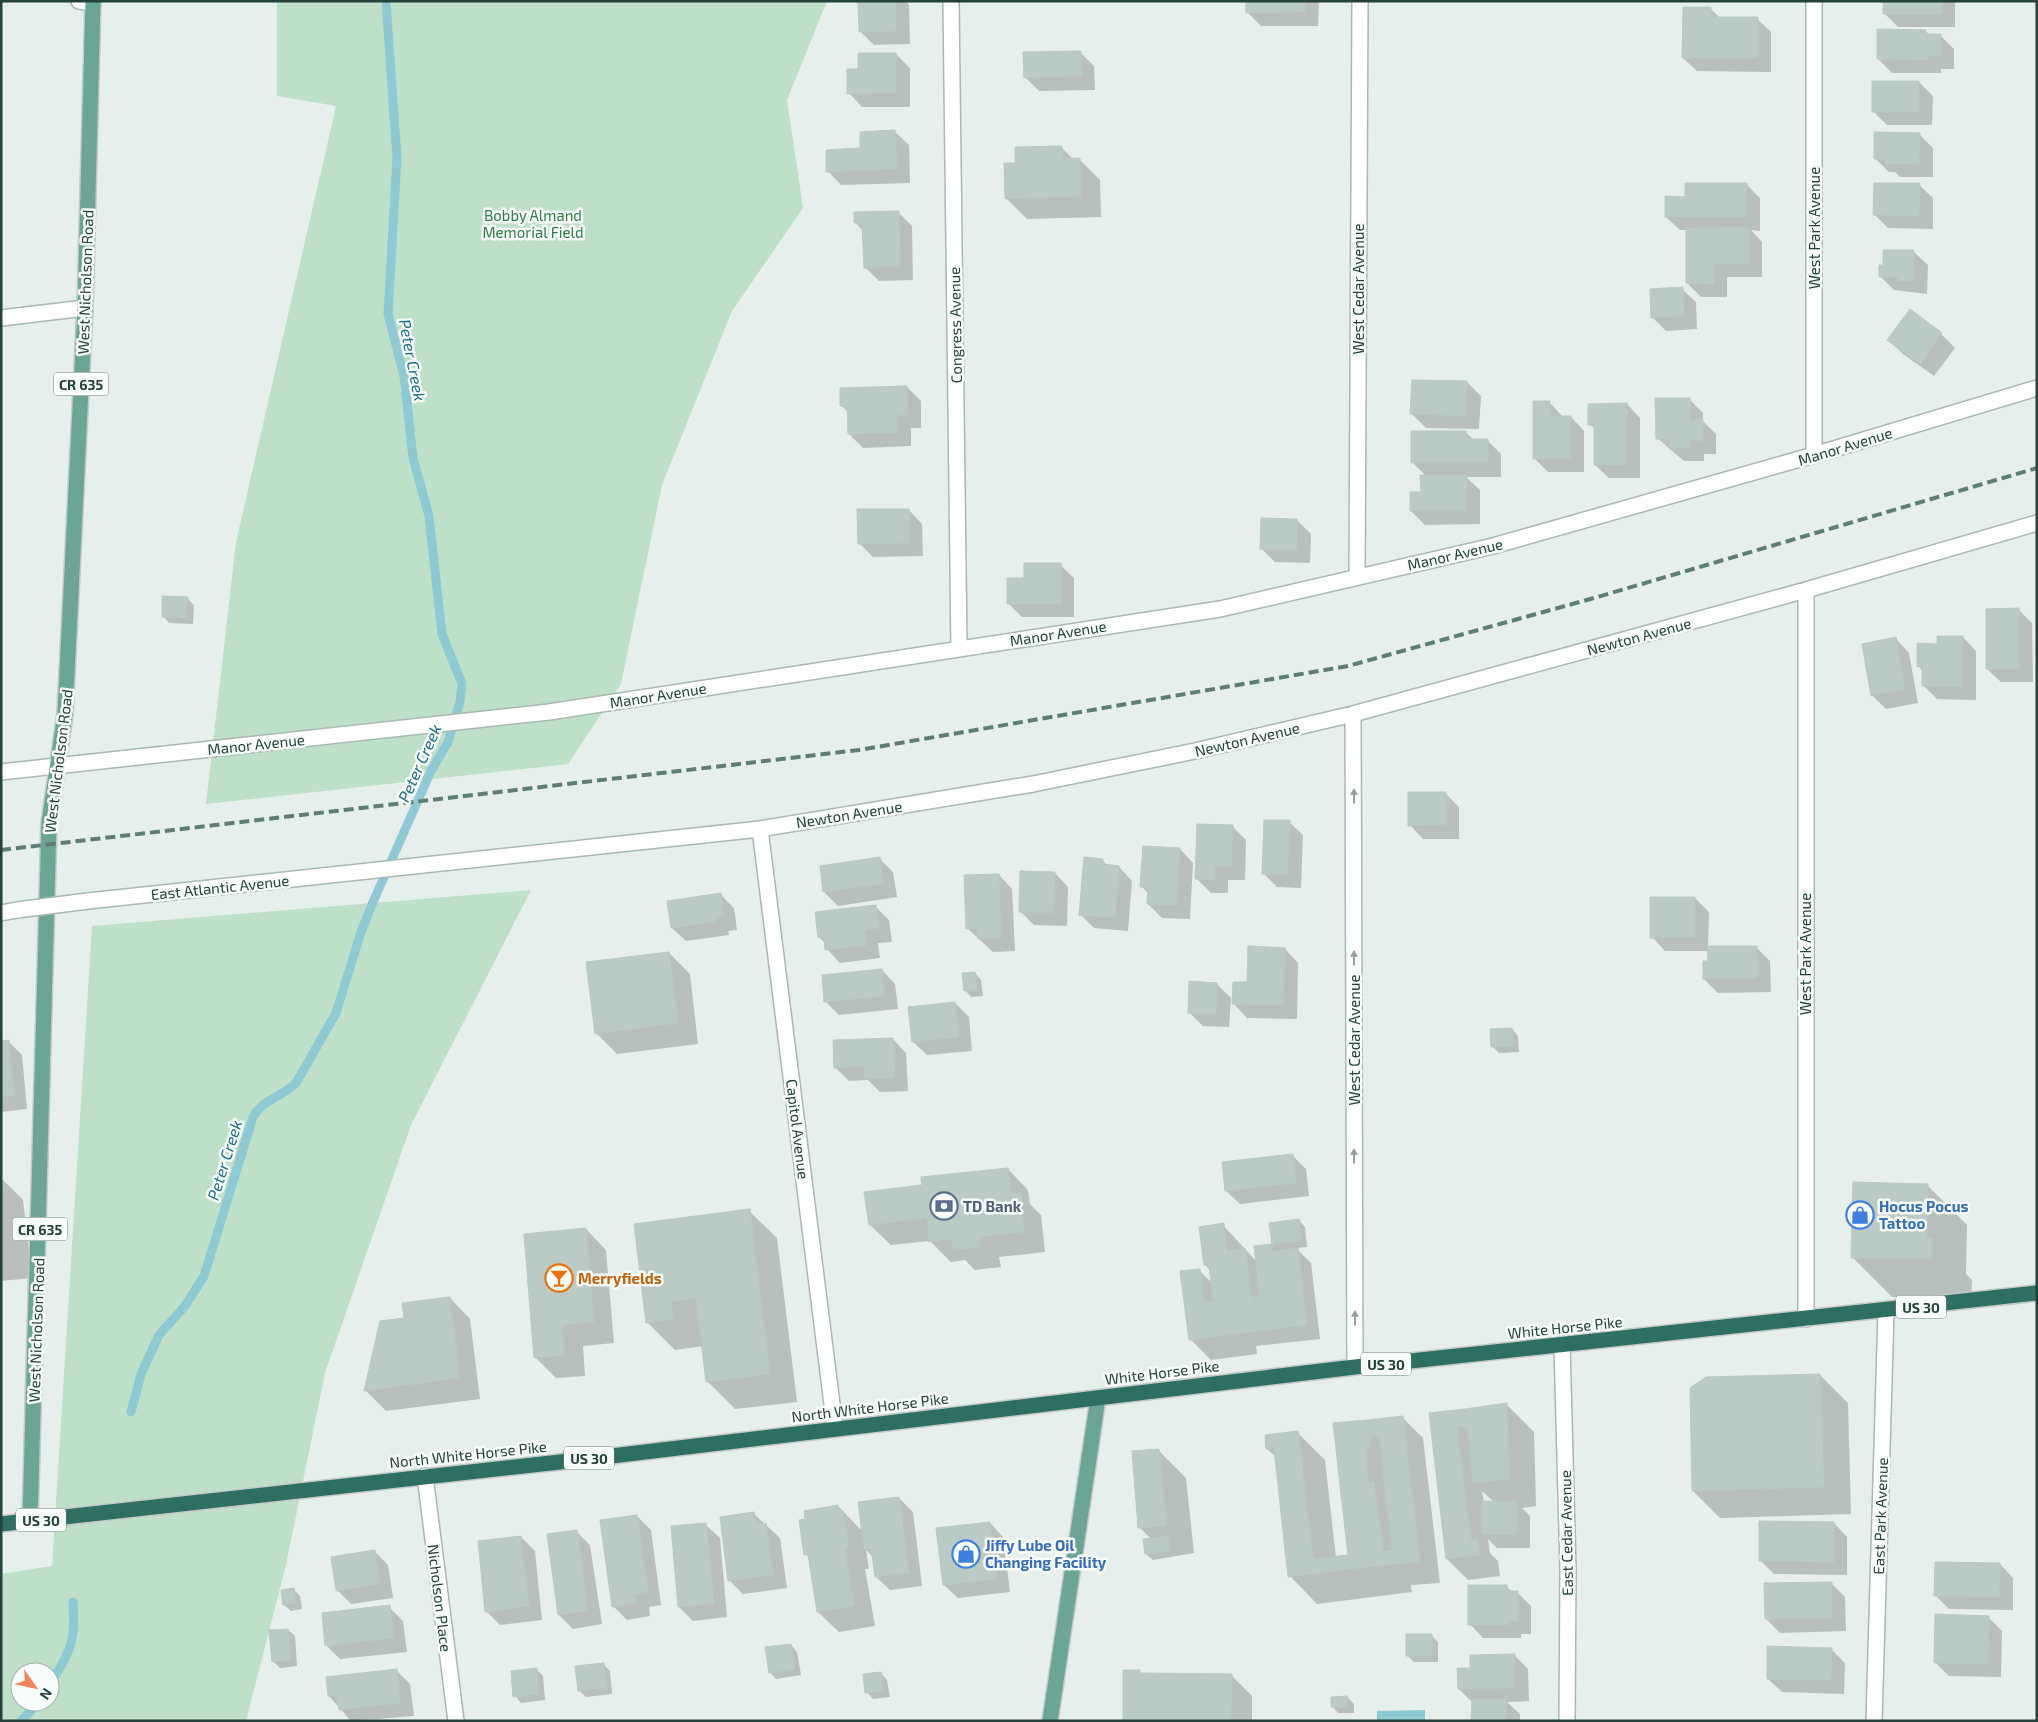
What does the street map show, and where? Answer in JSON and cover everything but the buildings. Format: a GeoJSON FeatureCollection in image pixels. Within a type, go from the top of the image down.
{"type":"FeatureCollection","features":[{"type":"Feature","properties":{"kind":"highway","name":"White Horse Pike"},"geometry":{"type":"LineString","coordinates":[[1098,1398],[1355,1367],[2037,1294]]}},
{"type":"Feature","properties":{"kind":"highway","name":"North White Horse Pike"},"geometry":{"type":"LineString","coordinates":[[30,1521],[578,1460],[1098,1398]]}},
{"type":"Feature","properties":{"kind":"highway","name":"US 30"},"geometry":{"type":"LineString","coordinates":[[1,1524],[30,1521]]}},
{"type":"Feature","properties":{"kind":"main road","name":"West Nicholson Road"},"geometry":{"type":"LineString","coordinates":[[30,1521],[49,823],[65,714],[85,308],[88,2]]}},
{"type":"Feature","properties":{"kind":"main road"},"geometry":{"type":"LineString","coordinates":[[1050,1721],[1098,1398]]}},
{"type":"Feature","properties":{"kind":"street","name":"Congress Avenue"},"geometry":{"type":"LineString","coordinates":[[951,1],[959,649]]}},
{"type":"Feature","properties":{"kind":"street","name":"West Cedar Avenue"},"geometry":{"type":"LineString","coordinates":[[1357,577],[1360,1]]}},
{"type":"Feature","properties":{"kind":"street","name":"West Park Avenue"},"geometry":{"type":"LineString","coordinates":[[1814,1],[1814,455]]}},
{"type":"Feature","properties":{"kind":"street"},"geometry":{"type":"LineString","coordinates":[[1,318],[85,308]]}},
{"type":"Feature","properties":{"kind":"street","name":"Manor Avenue"},"geometry":{"type":"LineString","coordinates":[[1,772],[549,712],[1220,609],[1493,546],[1814,455],[2037,388]]}},
{"type":"Feature","properties":{"kind":"street","name":"Newton Avenue"},"geometry":{"type":"LineString","coordinates":[[439,864],[760,829],[1033,784],[1195,751],[1353,714],[1806,590],[2037,523]]}},
{"type":"Feature","properties":{"kind":"street","name":"West Park Avenue"},"geometry":{"type":"LineString","coordinates":[[1806,590],[1806,1319]]}},
{"type":"Feature","properties":{"kind":"street","name":"West Cedar Avenue"},"geometry":{"type":"LineString","coordinates":[[1353,714],[1355,1367]]}},
{"type":"Feature","properties":{"kind":"street","name":"Capitol Avenue"},"geometry":{"type":"LineString","coordinates":[[760,829],[835,1428]]}},
{"type":"Feature","properties":{"kind":"street","name":"East Atlantic Avenue"},"geometry":{"type":"LineString","coordinates":[[1,913],[88,901],[439,864]]}},
{"type":"Feature","properties":{"kind":"street","name":"East Park Avenue"},"geometry":{"type":"LineString","coordinates":[[1874,1721],[1886,1311]]}},
{"type":"Feature","properties":{"kind":"street","name":"East Cedar Avenue"},"geometry":{"type":"LineString","coordinates":[[1562,1345],[1568,1569],[1567,1721]]}},
{"type":"Feature","properties":{"kind":"street","name":"Nicholson Place"},"geometry":{"type":"LineString","coordinates":[[425,1476],[456,1721]]}},
{"type":"Feature","properties":{"kind":"green space","name":"Bobby Almand Memorial Field"},"geometry":{"type":"Polygon","coordinates":[[[277,1],[827,1],[787,100],[803,208],[732,311],[662,485],[621,684],[568,764],[206,804],[236,542],[336,106],[277,96],[277,1]]]}},
{"type":"Feature","properties":{"kind":"green space"},"geometry":{"type":"Polygon","coordinates":[[[531,890],[411,1125],[325,1373],[286,1565],[246,1721],[1,1721],[1,1574],[52,1566],[92,926],[531,890]]]}},
{"type":"Feature","properties":{"kind":"water"},"geometry":{"type":"Polygon","coordinates":[[[1425,1710],[1425,1721],[1377,1721],[1377,1711],[1425,1710]]]}},
{"type":"Feature","properties":{"kind":"waterway","name":"Peter Creek"},"geometry":{"type":"LineString","coordinates":[[131,1412],[141,1374],[159,1335],[185,1306],[204,1276],[253,1117],[267,1102],[296,1083],[336,1013],[361,932],[431,771],[448,742],[460,702],[462,684],[442,634],[429,516],[413,458],[404,376],[388,314],[397,158],[386,1]]}},
{"type":"Feature","properties":{"kind":"waterway","name":"Peter Creek"},"geometry":{"type":"LineString","coordinates":[[60,1668],[73,1636],[73,1602]]}},
{"type":"Feature","properties":{"kind":"waterway","name":"Peter Creek"},"geometry":{"type":"LineString","coordinates":[[21,1721],[30,1712]]}},
{"type":"Feature","properties":{"kind":"railway"},"geometry":{"type":"LineString","coordinates":[[1,850],[859,750],[1348,666],[1594,598],[2037,468]]}},
{"type":"Feature","properties":{"kind":"place","name":"TD Bank"},"geometry":{"type":"Point","coordinates":[944,1206]}},
{"type":"Feature","properties":{"kind":"place","name":"Hocus Pocus Tattoo"},"geometry":{"type":"Point","coordinates":[1860,1215]}},
{"type":"Feature","properties":{"kind":"place","name":"Merryfields"},"geometry":{"type":"Point","coordinates":[559,1278]}},
{"type":"Feature","properties":{"kind":"place","name":"Jiffy Lube Oil Changing Facility"},"geometry":{"type":"Point","coordinates":[966,1554]}}]}
